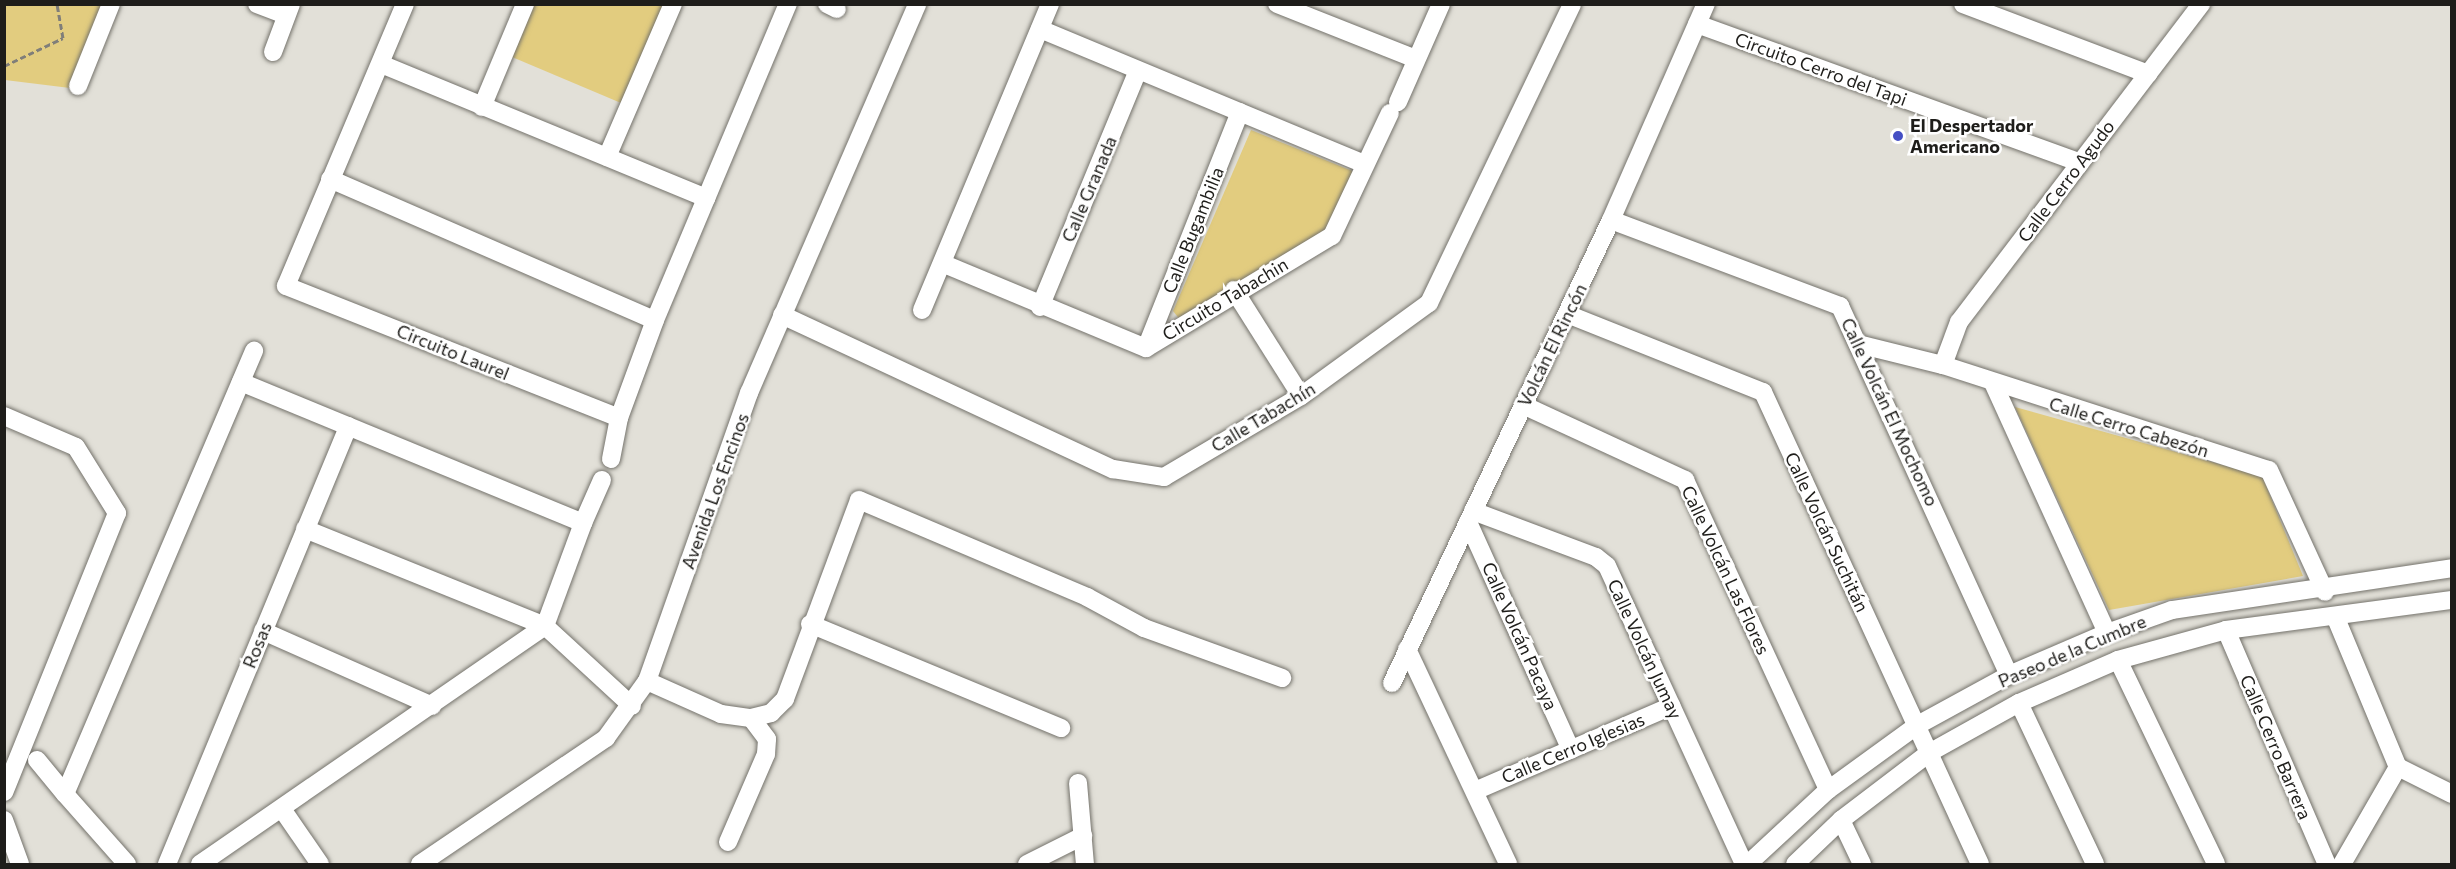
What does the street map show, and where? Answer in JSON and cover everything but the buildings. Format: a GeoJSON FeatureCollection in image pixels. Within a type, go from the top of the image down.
{"type":"FeatureCollection","features":[{"type":"Feature","properties":{"kind":"street"},"geometry":{"type":"LineString","coordinates":[[78,86],[111,4]]}},
{"type":"Feature","properties":{"kind":"street"},"geometry":{"type":"LineString","coordinates":[[257,4],[288,10],[273,52]]}},
{"type":"Feature","properties":{"kind":"street"},"geometry":{"type":"LineString","coordinates":[[405,4],[330,179],[656,320]]}},
{"type":"Feature","properties":{"kind":"street"},"geometry":{"type":"LineString","coordinates":[[482,107],[525,4]]}},
{"type":"Feature","properties":{"kind":"street"},"geometry":{"type":"LineString","coordinates":[[607,157],[674,4]]}},
{"type":"Feature","properties":{"kind":"street"},"geometry":{"type":"LineString","coordinates":[[611,459],[619,418],[656,320],[788,4]]}},
{"type":"Feature","properties":{"kind":"street","name":"Avenida Los Encinos"},"geometry":{"type":"LineString","coordinates":[[904,4],[904,32]]}},
{"type":"Feature","properties":{"kind":"street","name":"Avenida Los Encinos"},"geometry":{"type":"LineString","coordinates":[[420,864],[606,738],[632,706],[647,681],[782,315],[917,4]]}},
{"type":"Feature","properties":{"kind":"street"},"geometry":{"type":"LineString","coordinates":[[922,310],[944,264],[1050,4]]}},
{"type":"Feature","properties":{"kind":"street"},"geometry":{"type":"LineString","coordinates":[[1277,4],[1321,12],[1416,59]]}},
{"type":"Feature","properties":{"kind":"street","name":"Circuito Tabachin"},"geometry":{"type":"LineString","coordinates":[[944,264],[1040,307],[1146,348],[1234,290],[1332,236],[1441,4]]}},
{"type":"Feature","properties":{"kind":"street","name":"Calle Tabachín"},"geometry":{"type":"LineString","coordinates":[[782,315],[1113,470],[1164,477],[1301,396],[1429,303],[1572,4]]}},
{"type":"Feature","properties":{"kind":"street","name":"Volcán El Rincón"},"geometry":{"type":"LineString","coordinates":[[1392,683],[1611,220],[1706,4]]}},
{"type":"Feature","properties":{"kind":"street"},"geometry":{"type":"LineString","coordinates":[[1962,4],[2148,74]]}},
{"type":"Feature","properties":{"kind":"street","name":"Calle Cerro Agudo"},"geometry":{"type":"LineString","coordinates":[[1943,365],[1959,322],[2201,4]]}},
{"type":"Feature","properties":{"kind":"street","name":"Circuito Cerro del Tapi"},"geometry":{"type":"LineString","coordinates":[[1697,24],[2080,163]]}},
{"type":"Feature","properties":{"kind":"street"},"geometry":{"type":"LineString","coordinates":[[1040,29],[1365,164]]}},
{"type":"Feature","properties":{"kind":"street"},"geometry":{"type":"LineString","coordinates":[[381,64],[706,198]]}},
{"type":"Feature","properties":{"kind":"street","name":"Calle Granada"},"geometry":{"type":"LineString","coordinates":[[1040,307],[1138,70]]}},
{"type":"Feature","properties":{"kind":"street","name":"Calle Bugambilia"},"geometry":{"type":"LineString","coordinates":[[1146,348],[1240,112]]}},
{"type":"Feature","properties":{"kind":"street","name":"Circuito Laurel"},"geometry":{"type":"LineString","coordinates":[[330,179],[286,286],[619,418]]}},
{"type":"Feature","properties":{"kind":"street","name":"Calle Volcán El Mochomo"},"geometry":{"type":"LineString","coordinates":[[1611,220],[1833,300],[1862,345],[2009,675]]}},
{"type":"Feature","properties":{"kind":"street"},"geometry":{"type":"LineString","coordinates":[[1234,290],[1301,396]]}},
{"type":"Feature","properties":{"kind":"street","name":"Calle Volcán Suchitán"},"geometry":{"type":"LineString","coordinates":[[1567,314],[1763,392],[1980,864]]}},
{"type":"Feature","properties":{"kind":"street","name":"Calle Cerro Cabezón"},"geometry":{"type":"LineString","coordinates":[[1862,345],[1943,365],[1994,386],[2269,470],[2325,592]]}},
{"type":"Feature","properties":{"kind":"street"},"geometry":{"type":"LineString","coordinates":[[65,794],[254,351]]}},
{"type":"Feature","properties":{"kind":"street"},"geometry":{"type":"LineString","coordinates":[[241,382],[583,523]]}},
{"type":"Feature","properties":{"kind":"street"},"geometry":{"type":"LineString","coordinates":[[1994,386],[2107,633]]}},
{"type":"Feature","properties":{"kind":"street","name":"Calle Volcán Las Flores"},"geometry":{"type":"LineString","coordinates":[[1523,405],[1685,480],[1828,790]]}},
{"type":"Feature","properties":{"kind":"street"},"geometry":{"type":"LineString","coordinates":[[4,416],[76,447],[117,513],[4,792]]}},
{"type":"Feature","properties":{"kind":"street","name":"Rosas"},"geometry":{"type":"LineString","coordinates":[[167,864],[348,426]]}},
{"type":"Feature","properties":{"kind":"street"},"geometry":{"type":"LineString","coordinates":[[200,864],[545,626],[583,523],[602,480]]}},
{"type":"Feature","properties":{"kind":"street"},"geometry":{"type":"LineString","coordinates":[[647,681],[721,714],[751,718],[771,713],[784,699],[810,624],[859,500],[1087,597],[1144,628],[1282,678]]}},
{"type":"Feature","properties":{"kind":"street","name":"Calle Volcán Jumay"},"geometry":{"type":"LineString","coordinates":[[1471,516],[1596,556],[1607,566],[1746,864]]}},
{"type":"Feature","properties":{"kind":"street","name":"Calle Volcán Pacaya"},"geometry":{"type":"LineString","coordinates":[[1471,516],[1571,750]]}},
{"type":"Feature","properties":{"kind":"street"},"geometry":{"type":"LineString","coordinates":[[305,530],[545,626],[632,706]]}},
{"type":"Feature","properties":{"kind":"street","name":"Paseo de la Cumbre"},"geometry":{"type":"LineString","coordinates":[[1746,864],[1828,790],[1916,726],[2009,675],[2107,633],[2172,610],[2248,596],[2325,592],[2451,568]]}},
{"type":"Feature","properties":{"kind":"street","name":"Paseo de la Cumbre"},"geometry":{"type":"LineString","coordinates":[[1795,864],[1841,820],[1929,753],[2019,703],[2118,660],[2226,630],[2451,600]]}},
{"type":"Feature","properties":{"kind":"street"},"geometry":{"type":"LineString","coordinates":[[2335,616],[2398,767],[2451,794]]}},
{"type":"Feature","properties":{"kind":"street"},"geometry":{"type":"LineString","coordinates":[[810,624],[1061,728]]}},
{"type":"Feature","properties":{"kind":"street","name":"Calle Cerro Barrera"},"geometry":{"type":"LineString","coordinates":[[2226,630],[2327,864]]}},
{"type":"Feature","properties":{"kind":"street"},"geometry":{"type":"LineString","coordinates":[[263,631],[432,706]]}},
{"type":"Feature","properties":{"kind":"street"},"geometry":{"type":"LineString","coordinates":[[1407,649],[1508,864]]}},
{"type":"Feature","properties":{"kind":"street"},"geometry":{"type":"LineString","coordinates":[[2118,660],[2216,864]]}},
{"type":"Feature","properties":{"kind":"street"},"geometry":{"type":"LineString","coordinates":[[2019,703],[2095,864]]}},
{"type":"Feature","properties":{"kind":"street","name":"Calle Cerro Iglesias"},"geometry":{"type":"LineString","coordinates":[[1475,790],[1671,706]]}},
{"type":"Feature","properties":{"kind":"street"},"geometry":{"type":"LineString","coordinates":[[728,842],[766,754],[766,739],[751,718]]}},
{"type":"Feature","properties":{"kind":"street"},"geometry":{"type":"LineString","coordinates":[[37,760],[127,864]]}},
{"type":"Feature","properties":{"kind":"street"},"geometry":{"type":"LineString","coordinates":[[2342,864],[2398,767]]}},
{"type":"Feature","properties":{"kind":"street"},"geometry":{"type":"LineString","coordinates":[[1078,783],[1085,864]]}},
{"type":"Feature","properties":{"kind":"street"},"geometry":{"type":"LineString","coordinates":[[282,809],[320,864]]}},
{"type":"Feature","properties":{"kind":"street"},"geometry":{"type":"LineString","coordinates":[[4,820],[20,864]]}},
{"type":"Feature","properties":{"kind":"street"},"geometry":{"type":"LineString","coordinates":[[1841,820],[1862,864]]}},
{"type":"Feature","properties":{"kind":"street"},"geometry":{"type":"LineString","coordinates":[[1027,864],[1083,836]]}},
{"type":"Feature","properties":{"kind":"path"},"geometry":{"type":"LineString","coordinates":[[4,66],[63,38],[57,4]]}},
{"type":"Feature","properties":{"kind":"shaded area"},"geometry":{"type":"Polygon","coordinates":[[[5,5],[103,5],[70,88],[5,80],[5,5]]]}},
{"type":"Feature","properties":{"kind":"shaded area"},"geometry":{"type":"Polygon","coordinates":[[[534,5],[665,5],[621,103],[512,57],[534,5]]]}},
{"type":"Feature","properties":{"kind":"shaded area"},"geometry":{"type":"Polygon","coordinates":[[[1251,130],[1355,172],[1326,235],[1181,321],[1173,311],[1251,130]]]}},
{"type":"Feature","properties":{"kind":"shaded area"},"geometry":{"type":"Polygon","coordinates":[[[2015,407],[2262,476],[2303,576],[2109,610],[2015,407]]]}},
{"type":"Feature","properties":{"kind":"place","name":"El Despertador Americano"},"geometry":{"type":"Point","coordinates":[1898,136]}}]}
